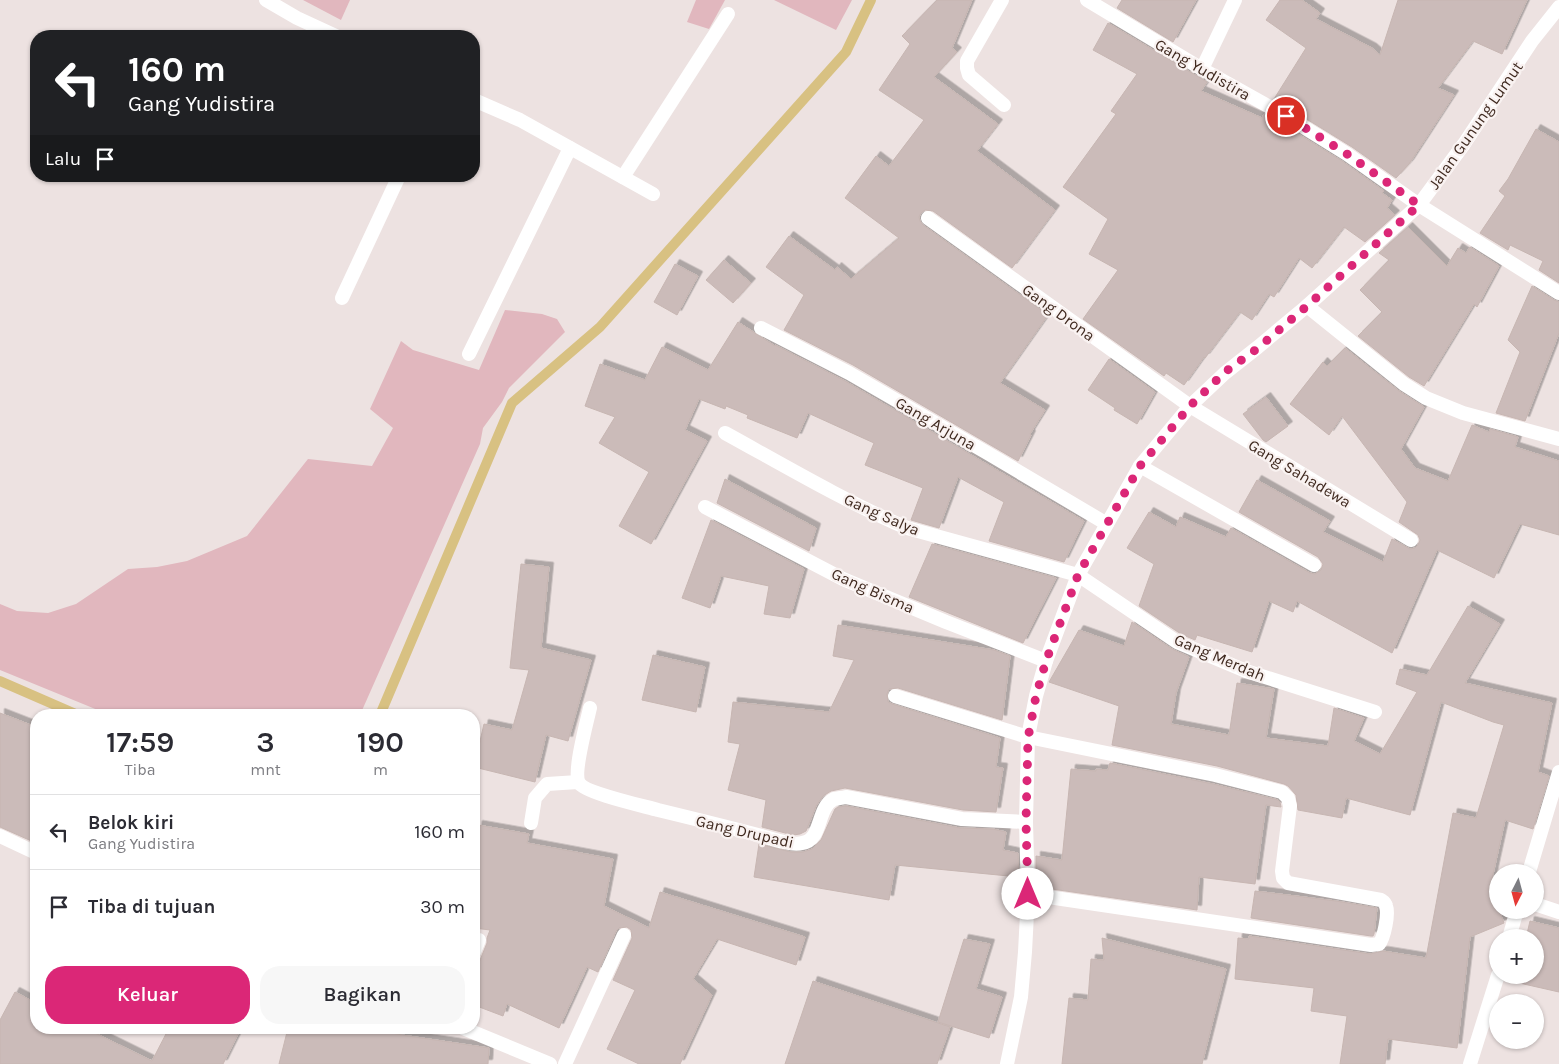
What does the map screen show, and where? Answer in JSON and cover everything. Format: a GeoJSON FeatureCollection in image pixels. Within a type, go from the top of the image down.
{"type":"FeatureCollection","features":[{"type":"Feature","properties":{"kind":"street"},"geometry":{"type":"LineString","coordinates":[[266,0],[323,30]]}},
{"type":"Feature","properties":{"kind":"street"},"geometry":{"type":"LineString","coordinates":[[1002,0],[967,61],[966,68],[969,75],[1004,105]]}},
{"type":"Feature","properties":{"kind":"street","name":"Gang Yudistira"},"geometry":{"type":"LineString","coordinates":[[1087,0],[1202,69],[1286,116],[1419,205],[1559,293]]}},
{"type":"Feature","properties":{"kind":"street"},"geometry":{"type":"LineString","coordinates":[[1202,69],[1235,0]]}},
{"type":"Feature","properties":{"kind":"street","name":"Jalan Gunung Lumut"},"geometry":{"type":"LineString","coordinates":[[1007,1064],[1020,997],[1025,952],[1028,894],[1026,822],[1028,738],[1036,696],[1046,661],[1078,575],[1140,466],[1190,406],[1225,372],[1258,348],[1307,306],[1419,205],[1464,144],[1532,41],[1559,7]]}},
{"type":"Feature","properties":{"kind":"street"},"geometry":{"type":"LineString","coordinates":[[623,177],[728,14]]}},
{"type":"Feature","properties":{"kind":"street"},"geometry":{"type":"LineString","coordinates":[[480,103],[520,120],[653,194]]}},
{"type":"Feature","properties":{"kind":"street"},"geometry":{"type":"LineString","coordinates":[[469,354],[570,148]]}},
{"type":"Feature","properties":{"kind":"street"},"geometry":{"type":"LineString","coordinates":[[342,298],[396,182]]}},
{"type":"Feature","properties":{"kind":"street","name":"Gang Drona"},"geometry":{"type":"LineString","coordinates":[[928,218],[1190,406]]}},
{"type":"Feature","properties":{"kind":"street"},"geometry":{"type":"LineString","coordinates":[[1307,306],[1404,384],[1426,398],[1463,414],[1559,439]]}},
{"type":"Feature","properties":{"kind":"street","name":"Gang Arjuna"},"geometry":{"type":"LineString","coordinates":[[761,328],[857,378],[1107,524]]}},
{"type":"Feature","properties":{"kind":"street","name":"Gang Sahadewa"},"geometry":{"type":"LineString","coordinates":[[1190,406],[1411,540]]}},
{"type":"Feature","properties":{"kind":"street","name":"Gang Salya"},"geometry":{"type":"LineString","coordinates":[[726,433],[829,490],[907,528],[1078,575]]}},
{"type":"Feature","properties":{"kind":"street"},"geometry":{"type":"LineString","coordinates":[[1140,466],[1314,565]]}},
{"type":"Feature","properties":{"kind":"street","name":"Gang Bisma"},"geometry":{"type":"LineString","coordinates":[[705,507],[843,579],[1046,661]]}},
{"type":"Feature","properties":{"kind":"street","name":"Gang Merdah"},"geometry":{"type":"LineString","coordinates":[[1078,575],[1177,642],[1246,671],[1375,712]]}},
{"type":"Feature","properties":{"kind":"street"},"geometry":{"type":"LineString","coordinates":[[895,696],[1028,738],[1215,775],[1282,792],[1288,798],[1290,806],[1282,871],[1283,878],[1288,883],[1381,900],[1387,908],[1383,939],[1379,944],[1371,945],[1028,894]]}},
{"type":"Feature","properties":{"kind":"street"},"geometry":{"type":"LineString","coordinates":[[531,824],[535,798],[547,784],[578,782],[578,761],[590,708]]}},
{"type":"Feature","properties":{"kind":"street"},"geometry":{"type":"LineString","coordinates":[[1531,864],[1559,772]]}},
{"type":"Feature","properties":{"kind":"street","name":"Gang Drupadi"},"geometry":{"type":"LineString","coordinates":[[578,782],[585,788],[618,799],[781,841],[801,844],[810,841],[815,834],[821,815],[827,806],[835,799],[846,797],[962,819],[1026,822]]}},
{"type":"Feature","properties":{"kind":"street"},"geometry":{"type":"LineString","coordinates":[[0,836],[30,850]]}},
{"type":"Feature","properties":{"kind":"street"},"geometry":{"type":"LineString","coordinates":[[1544,907],[1559,912]]}},
{"type":"Feature","properties":{"kind":"street"},"geometry":{"type":"LineString","coordinates":[[565,1064],[624,934]]}},
{"type":"Feature","properties":{"kind":"street"},"geometry":{"type":"LineString","coordinates":[[1470,1064],[1495,984]]}},
{"type":"Feature","properties":{"kind":"street"},"geometry":{"type":"LineString","coordinates":[[478,1034],[550,1064]]}},
{"type":"Feature","properties":{"kind":"shaded area"},"geometry":{"type":"Polygon","coordinates":[[[303,0],[350,0],[341,20],[303,0]]]}},
{"type":"Feature","properties":{"kind":"shaded area"},"geometry":{"type":"Polygon","coordinates":[[[696,0],[725,0],[709,29],[687,22],[696,0]]]}},
{"type":"Feature","properties":{"kind":"shaded area"},"geometry":{"type":"Polygon","coordinates":[[[774,0],[852,0],[836,30],[774,0]]]}},
{"type":"Feature","properties":{"kind":"shaded area"},"geometry":{"type":"Polygon","coordinates":[[[505,310],[542,314],[557,319],[565,332],[509,388],[502,402],[483,428],[480,444],[363,709],[95,709],[0,670],[0,604],[17,611],[48,613],[76,604],[128,569],[157,567],[187,561],[247,536],[308,459],[372,466],[393,428],[370,409],[401,341],[413,350],[479,370],[505,310]]]}},
{"type":"Feature","properties":{"kind":"building"},"geometry":{"type":"Polygon","coordinates":[[[937,0],[972,0],[952,48],[957,52],[934,77],[998,124],[977,151],[1055,210],[1012,268],[933,211],[925,210],[919,217],[923,225],[1048,315],[1000,383],[1045,410],[1030,434],[1018,461],[853,365],[784,330],[804,295],[766,267],[789,236],[835,270],[837,267],[851,279],[899,238],[845,198],[876,156],[889,166],[924,120],[879,90],[910,44],[902,36],[937,0]]]}},
{"type":"Feature","properties":{"kind":"building"},"geometry":{"type":"Polygon","coordinates":[[[1122,0],[1196,0],[1173,42],[1117,8],[1122,0]]]}},
{"type":"Feature","properties":{"kind":"building"},"geometry":{"type":"Polygon","coordinates":[[[1280,0],[1302,0],[1320,13],[1316,19],[1372,48],[1380,55],[1398,0],[1527,0],[1502,54],[1473,41],[1438,88],[1454,95],[1409,164],[1396,178],[1352,147],[1274,99],[1306,48],[1266,20],[1280,0]]]}},
{"type":"Feature","properties":{"kind":"building"},"geometry":{"type":"Polygon","coordinates":[[[1108,23],[1207,82],[1201,91],[1262,118],[1264,114],[1282,124],[1342,161],[1384,191],[1382,193],[1392,200],[1387,208],[1395,215],[1365,242],[1344,227],[1312,268],[1299,258],[1274,297],[1269,294],[1252,320],[1240,312],[1184,385],[1166,373],[1164,376],[1083,319],[1118,270],[1089,254],[1108,219],[1063,187],[1116,114],[1111,111],[1137,74],[1093,50],[1108,23]]]}},
{"type":"Feature","properties":{"kind":"building"},"geometry":{"type":"Polygon","coordinates":[[[1536,129],[1559,142],[1559,283],[1539,270],[1543,261],[1510,245],[1508,250],[1480,233],[1505,196],[1499,191],[1508,179],[1536,129]]]}},
{"type":"Feature","properties":{"kind":"building"},"geometry":{"type":"Polygon","coordinates":[[[1408,227],[1447,266],[1458,248],[1466,253],[1470,247],[1499,266],[1477,307],[1474,304],[1424,386],[1409,377],[1358,336],[1382,312],[1360,290],[1389,260],[1379,253],[1408,227]]]}},
{"type":"Feature","properties":{"kind":"building"},"geometry":{"type":"Polygon","coordinates":[[[724,260],[751,283],[733,303],[706,280],[724,260]]]}},
{"type":"Feature","properties":{"kind":"building"},"geometry":{"type":"Polygon","coordinates":[[[675,264],[698,276],[677,315],[654,302],[675,264]]]}},
{"type":"Feature","properties":{"kind":"building"},"geometry":{"type":"Polygon","coordinates":[[[1532,286],[1559,302],[1559,333],[1525,421],[1496,413],[1520,352],[1508,340],[1532,286]]]}},
{"type":"Feature","properties":{"kind":"building"},"geometry":{"type":"Polygon","coordinates":[[[738,322],[775,346],[845,381],[1084,521],[1064,562],[989,541],[1004,502],[958,477],[939,528],[911,520],[923,488],[865,465],[874,443],[808,413],[797,438],[747,418],[748,415],[726,406],[725,409],[699,399],[685,430],[707,441],[651,544],[619,526],[649,472],[599,443],[615,417],[585,406],[600,364],[645,380],[662,347],[708,370],[738,322]]]}},
{"type":"Feature","properties":{"kind":"building"},"geometry":{"type":"Polygon","coordinates":[[[1345,348],[1399,391],[1424,407],[1401,449],[1415,468],[1448,481],[1472,425],[1489,432],[1490,429],[1518,437],[1515,447],[1559,461],[1559,535],[1520,524],[1494,578],[1437,550],[1392,653],[1297,601],[1293,612],[1269,601],[1252,652],[1197,635],[1195,640],[1181,634],[1139,606],[1154,564],[1127,548],[1149,512],[1176,527],[1180,517],[1226,537],[1231,528],[1310,573],[1315,574],[1321,570],[1323,564],[1318,557],[1239,512],[1257,480],[1330,521],[1323,532],[1383,562],[1392,539],[1410,549],[1418,545],[1420,540],[1418,535],[1399,522],[1407,502],[1342,416],[1329,435],[1290,404],[1323,362],[1327,366],[1345,348]]]}},
{"type":"Feature","properties":{"kind":"building"},"geometry":{"type":"Polygon","coordinates":[[[1109,359],[1155,392],[1137,424],[1114,410],[1115,408],[1088,390],[1109,359]]]}},
{"type":"Feature","properties":{"kind":"building"},"geometry":{"type":"Polygon","coordinates":[[[1266,397],[1288,426],[1266,442],[1243,414],[1266,397]]]}},
{"type":"Feature","properties":{"kind":"building"},"geometry":{"type":"Polygon","coordinates":[[[725,479],[816,528],[809,551],[717,503],[725,479]]]}},
{"type":"Feature","properties":{"kind":"building"},"geometry":{"type":"Polygon","coordinates":[[[711,520],[804,569],[790,618],[764,614],[769,586],[721,576],[710,608],[682,598],[711,520]]]}},
{"type":"Feature","properties":{"kind":"building"},"geometry":{"type":"Polygon","coordinates":[[[932,544],[1056,578],[1023,643],[909,597],[932,544]]]}},
{"type":"Feature","properties":{"kind":"building"},"geometry":{"type":"Polygon","coordinates":[[[521,564],[549,567],[541,648],[591,660],[568,741],[546,735],[535,782],[480,768],[480,741],[484,724],[512,730],[529,670],[510,668],[521,564]]]}},
{"type":"Feature","properties":{"kind":"building"},"geometry":{"type":"Polygon","coordinates":[[[1468,606],[1500,624],[1465,683],[1552,703],[1538,772],[1549,776],[1533,829],[1505,820],[1495,864],[1489,864],[1489,919],[1502,919],[1504,923],[1470,937],[1457,1048],[1388,1039],[1385,1064],[1340,1064],[1347,1016],[1311,1011],[1314,988],[1235,979],[1238,938],[1249,939],[1249,936],[1370,954],[1383,951],[1426,958],[1453,813],[1476,818],[1504,725],[1441,702],[1410,815],[1346,798],[1342,818],[1298,810],[1296,795],[1284,784],[1217,766],[1112,745],[1119,706],[1049,682],[1079,630],[1124,646],[1132,622],[1172,649],[1189,657],[1176,693],[1171,724],[1229,735],[1237,683],[1274,689],[1266,738],[1328,746],[1334,708],[1364,718],[1354,741],[1380,754],[1417,692],[1396,684],[1400,669],[1427,675],[1468,606]]]}},
{"type":"Feature","properties":{"kind":"building"},"geometry":{"type":"Polygon","coordinates":[[[838,625],[994,650],[1010,656],[1002,720],[898,688],[889,689],[887,694],[888,702],[892,704],[1000,738],[996,767],[1003,768],[996,812],[963,810],[845,788],[831,791],[823,796],[816,806],[806,831],[793,835],[762,827],[766,800],[728,790],[740,744],[728,742],[733,702],[829,712],[854,660],[833,656],[838,625]]]}},
{"type":"Feature","properties":{"kind":"building"},"geometry":{"type":"Polygon","coordinates":[[[653,655],[705,667],[696,712],[642,700],[653,655]]]}},
{"type":"Feature","properties":{"kind":"building"},"geometry":{"type":"Polygon","coordinates":[[[0,713],[30,725],[30,840],[0,827],[0,713]]]}},
{"type":"Feature","properties":{"kind":"building"},"geometry":{"type":"Polygon","coordinates":[[[1110,763],[1213,784],[1278,800],[1281,807],[1266,805],[1255,884],[1199,877],[1197,910],[1045,888],[1046,879],[1036,878],[1036,856],[1062,860],[1071,769],[1108,770],[1110,763]]]}},
{"type":"Feature","properties":{"kind":"building"},"geometry":{"type":"Polygon","coordinates":[[[846,806],[960,828],[993,829],[1006,832],[1003,850],[1018,853],[1019,877],[895,865],[889,900],[754,877],[759,844],[791,852],[803,852],[812,849],[821,840],[835,809],[846,806]]]}},
{"type":"Feature","properties":{"kind":"building"},"geometry":{"type":"Polygon","coordinates":[[[480,825],[529,834],[527,843],[613,859],[604,906],[649,928],[660,892],[805,937],[796,965],[717,939],[693,979],[712,995],[680,1064],[639,1064],[607,1049],[635,990],[613,980],[632,938],[631,930],[627,927],[619,928],[616,931],[598,972],[587,967],[559,1028],[507,1004],[503,1016],[480,1007],[480,960],[490,930],[480,929],[480,825]]]}},
{"type":"Feature","properties":{"kind":"building"},"geometry":{"type":"Polygon","coordinates":[[[1255,891],[1377,908],[1374,934],[1371,936],[1251,918],[1255,891]]]}},
{"type":"Feature","properties":{"kind":"building"},"geometry":{"type":"Polygon","coordinates":[[[1530,921],[1559,928],[1559,992],[1524,984],[1544,984],[1544,929],[1528,929],[1530,921]]]}},
{"type":"Feature","properties":{"kind":"building"},"geometry":{"type":"Polygon","coordinates":[[[1102,938],[1226,969],[1202,1064],[1062,1064],[1069,998],[1088,1000],[1091,959],[1104,960],[1102,938]]]}},
{"type":"Feature","properties":{"kind":"building"},"geometry":{"type":"Polygon","coordinates":[[[964,939],[990,944],[976,989],[1002,997],[989,1038],[938,1022],[964,939]]]}},
{"type":"Feature","properties":{"kind":"building"},"geometry":{"type":"Polygon","coordinates":[[[813,981],[950,1027],[937,1064],[785,1064],[813,981]]]}},
{"type":"Feature","properties":{"kind":"building"},"geometry":{"type":"Polygon","coordinates":[[[15,992],[30,1000],[30,1034],[97,1034],[152,1061],[166,1034],[238,1034],[223,1064],[0,1064],[0,1020],[15,992]]]}},
{"type":"Feature","properties":{"kind":"building"},"geometry":{"type":"Polygon","coordinates":[[[286,1034],[398,1034],[489,1048],[488,1064],[279,1064],[286,1034]]]}},
{"type":"Feature","properties":{"kind":"waterway"},"geometry":{"type":"LineString","coordinates":[[383,709],[512,403],[600,327],[846,52],[871,0]]}},
{"type":"Feature","properties":{"kind":"waterway"},"geometry":{"type":"LineString","coordinates":[[0,681],[64,709]]}},
{"type":"Feature","properties":{"kind":"route"},"geometry":{"type":"LineString","coordinates":[[1028,894],[1026,822],[1028,738],[1036,696],[1046,661],[1078,575],[1140,466],[1190,406],[1225,372],[1258,348],[1307,306],[1419,205],[1347,154],[1286,116]]}}]}
